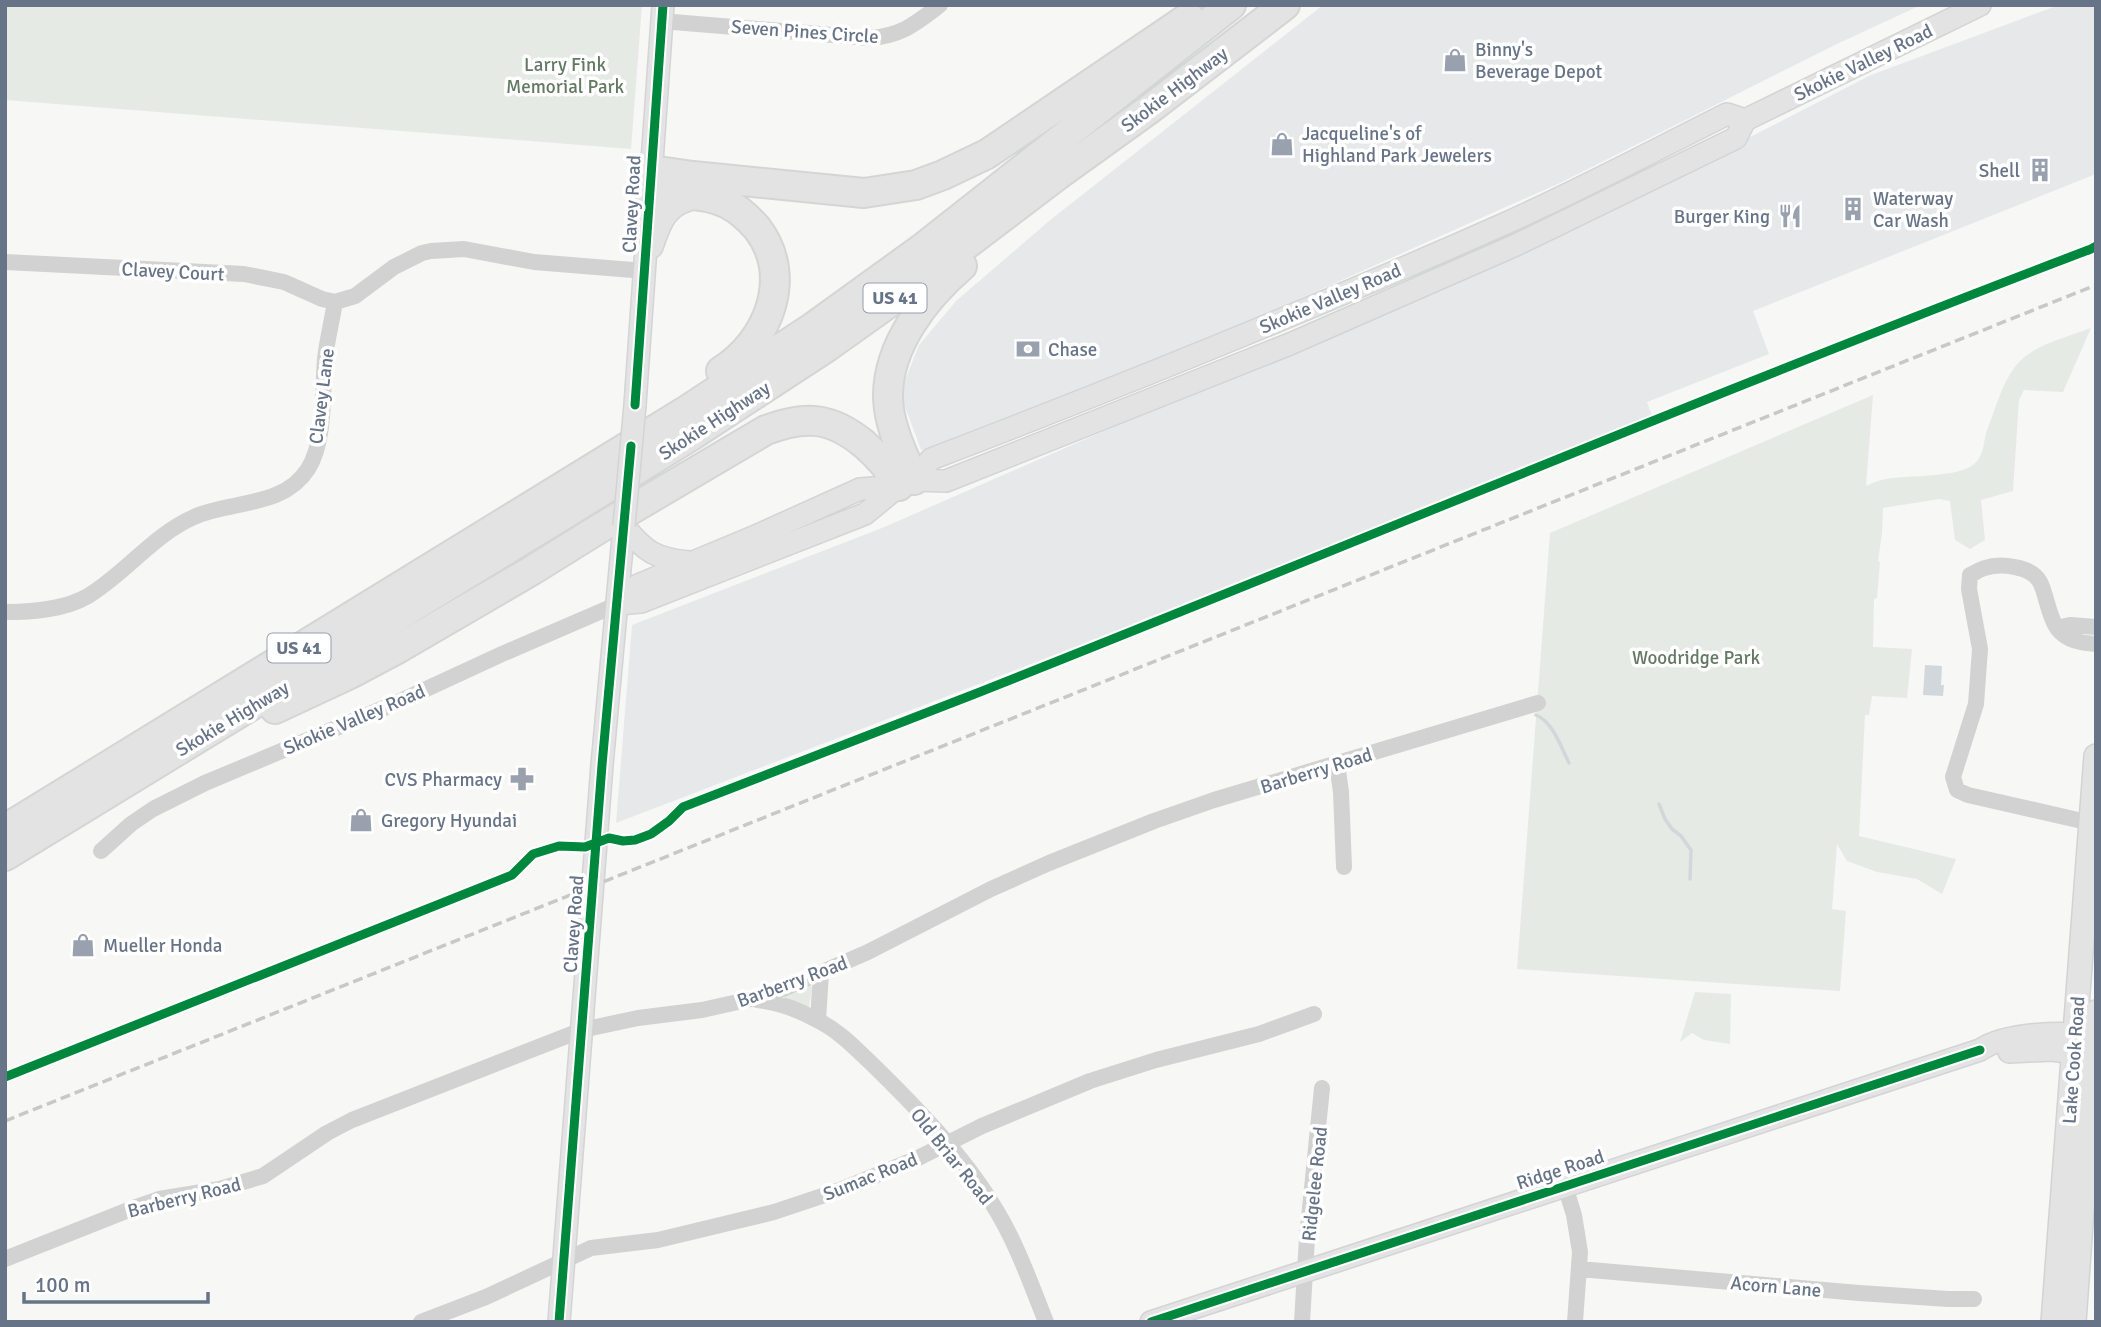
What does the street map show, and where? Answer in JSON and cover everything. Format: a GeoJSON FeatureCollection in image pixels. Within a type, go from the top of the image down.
{"type":"FeatureCollection","features":[{"type":"Feature","properties":{"kind":"highway"},"geometry":{"type":"LineString","coordinates":[[650,182],[693,176],[864,193],[916,185],[987,154],[1206,5]]}},
{"type":"Feature","properties":{"kind":"highway","name":"Skokie Highway"},"geometry":{"type":"LineString","coordinates":[[5,829],[684,412],[813,327],[921,249],[1231,5]]}},
{"type":"Feature","properties":{"kind":"highway","name":"Skokie Highway"},"geometry":{"type":"LineString","coordinates":[[5,856],[691,436],[869,317],[1285,5]]}},
{"type":"Feature","properties":{"kind":"highway"},"geometry":{"type":"LineString","coordinates":[[906,483],[888,399],[898,348],[941,286],[1065,181],[1111,137]]}},
{"type":"Feature","properties":{"kind":"highway"},"geometry":{"type":"LineString","coordinates":[[437,564],[516,502],[726,368],[760,333],[769,313],[775,287],[775,272],[761,234],[741,212],[727,203],[650,182]]}},
{"type":"Feature","properties":{"kind":"highway"},"geometry":{"type":"LineString","coordinates":[[111,792],[142,782],[289,702],[387,654],[766,430],[788,422],[829,423],[848,431],[906,483]]}},
{"type":"Feature","properties":{"kind":"main road","name":"Skokie Valley Road"},"geometry":{"type":"LineString","coordinates":[[618,604],[638,585],[860,489],[947,481],[1290,344],[1516,245],[1736,138],[1745,120],[1980,5]]}},
{"type":"Feature","properties":{"kind":"main road","name":"Clavey Road"},"geometry":{"type":"LineString","coordinates":[[559,1322],[602,765],[635,405],[662,13]]}},
{"type":"Feature","properties":{"kind":"main road","name":"Skokie Valley Road"},"geometry":{"type":"LineString","coordinates":[[618,604],[641,602],[865,514],[906,483],[931,459],[1156,371],[1505,223],[1727,114],[1745,120]]}},
{"type":"Feature","properties":{"kind":"main road"},"geometry":{"type":"LineString","coordinates":[[645,270],[665,216],[680,202],[709,197]]}},
{"type":"Feature","properties":{"kind":"main road"},"geometry":{"type":"LineString","coordinates":[[1505,223],[1516,245]]}},
{"type":"Feature","properties":{"kind":"main road"},"geometry":{"type":"LineString","coordinates":[[1412,263],[1422,286]]}},
{"type":"Feature","properties":{"kind":"main road"},"geometry":{"type":"LineString","coordinates":[[624,526],[648,552],[668,560],[693,562]]}},
{"type":"Feature","properties":{"kind":"main road","name":"Lake Cook Road"},"geometry":{"type":"LineString","coordinates":[[2074,1322],[2088,1044],[2091,823],[2096,756]]}},
{"type":"Feature","properties":{"kind":"main road","name":"Lake Cook Road"},"geometry":{"type":"LineString","coordinates":[[2053,1322],[2088,1044],[2096,1012]]}},
{"type":"Feature","properties":{"kind":"main road","name":"Ridge Road"},"geometry":{"type":"LineString","coordinates":[[1151,1322],[1980,1050],[1990,1043],[2021,1037],[2088,1044]]}},
{"type":"Feature","properties":{"kind":"street","name":"Seven Pines Circle"},"geometry":{"type":"LineString","coordinates":[[662,13],[869,38],[888,37],[909,29],[940,5]]}},
{"type":"Feature","properties":{"kind":"street"},"geometry":{"type":"LineString","coordinates":[[335,302],[355,296],[394,267],[431,251],[464,249],[534,262],[645,270]]}},
{"type":"Feature","properties":{"kind":"street","name":"Clavey Court"},"geometry":{"type":"LineString","coordinates":[[5,262],[244,274],[284,282],[335,302]]}},
{"type":"Feature","properties":{"kind":"street","name":"Clavey Lane"},"geometry":{"type":"LineString","coordinates":[[5,612],[32,612],[73,603],[87,597],[182,522],[222,507],[282,494],[295,485],[309,467],[320,430],[325,356],[335,302]]}},
{"type":"Feature","properties":{"kind":"street"},"geometry":{"type":"LineString","coordinates":[[2091,823],[1968,795],[1958,790],[1953,778],[1976,704],[1980,649],[1969,589],[1970,575],[1986,567],[2011,566],[2026,569],[2038,578],[2057,628],[2069,639],[2096,644]]}},
{"type":"Feature","properties":{"kind":"street","name":"Skokie Valley Road"},"geometry":{"type":"LineString","coordinates":[[101,851],[131,824],[153,809],[205,783],[396,703],[618,604]]}},
{"type":"Feature","properties":{"kind":"street"},"geometry":{"type":"LineString","coordinates":[[2057,628],[2070,625],[2096,627]]}},
{"type":"Feature","properties":{"kind":"street","name":"Barberry Road"},"geometry":{"type":"LineString","coordinates":[[5,1259],[136,1206],[159,1199],[243,1184],[263,1176],[327,1133],[352,1120],[582,1030],[751,999],[821,973],[868,952],[990,889],[1154,821],[1214,800],[1538,703]]}},
{"type":"Feature","properties":{"kind":"street"},"geometry":{"type":"LineString","coordinates":[[1337,764],[1344,867]]}},
{"type":"Feature","properties":{"kind":"street"},"geometry":{"type":"LineString","coordinates":[[818,1020],[821,973]]}},
{"type":"Feature","properties":{"kind":"street","name":"Old Briar Road"},"geometry":{"type":"LineString","coordinates":[[751,999],[772,1001],[818,1020],[847,1041],[884,1076],[947,1144],[976,1180],[1008,1230],[1045,1322]]}},
{"type":"Feature","properties":{"kind":"street","name":"Sumac Road"},"geometry":{"type":"LineString","coordinates":[[421,1322],[486,1297],[591,1248],[658,1240],[774,1212],[840,1190],[916,1159],[982,1126],[1090,1082],[1168,1057],[1259,1034],[1314,1014]]}},
{"type":"Feature","properties":{"kind":"street","name":"Ridgelee Road"},"geometry":{"type":"LineString","coordinates":[[1302,1322],[1308,1226],[1322,1088]]}},
{"type":"Feature","properties":{"kind":"street"},"geometry":{"type":"LineString","coordinates":[[1565,1186],[1578,1240],[1575,1322]]}},
{"type":"Feature","properties":{"kind":"street","name":"Acorn Lane"},"geometry":{"type":"LineString","coordinates":[[1579,1269],[1847,1292],[1974,1299]]}},
{"type":"Feature","properties":{"kind":"shaded area"},"geometry":{"type":"Polygon","coordinates":[[[1323,5],[1921,5],[1837,44],[1560,183],[1216,336],[921,450],[900,393],[919,345],[956,301],[1049,221],[1323,5]]]}},
{"type":"Feature","properties":{"kind":"shaded area"},"geometry":{"type":"Polygon","coordinates":[[[2059,5],[2096,5],[2096,174],[1753,311],[1769,354],[1647,402],[1653,418],[1242,583],[616,823],[632,625],[882,528],[1596,216],[1871,75],[2059,5]]]}},
{"type":"Feature","properties":{"kind":"shaded area"},"geometry":{"type":"Polygon","coordinates":[[[1925,665],[1942,666],[1943,696],[1923,695],[1925,665]]]}},
{"type":"Feature","properties":{"kind":"green space","name":"Larry Fink Memorial Park"},"geometry":{"type":"Polygon","coordinates":[[[5,5],[642,5],[631,149],[5,100],[5,5]]]}},
{"type":"Feature","properties":{"kind":"green space","name":"Woodridge Park"},"geometry":{"type":"Polygon","coordinates":[[[2091,328],[2063,392],[2024,390],[2019,400],[2013,491],[1981,500],[1985,540],[1970,549],[1955,540],[1950,501],[1939,499],[1883,508],[1877,598],[1874,599],[1873,647],[1912,649],[1907,698],[1872,696],[1869,715],[1865,715],[1859,836],[1956,859],[1942,894],[1917,879],[1877,872],[1847,861],[1837,844],[1832,909],[1846,911],[1840,991],[1517,969],[1550,533],[1873,395],[1866,486],[1886,479],[1957,472],[1974,464],[1980,456],[2000,394],[2019,362],[2043,346],[2091,328]]]}},
{"type":"Feature","properties":{"kind":"green space"},"geometry":{"type":"Polygon","coordinates":[[[810,985],[812,988],[809,1008],[784,998],[785,995],[810,985]]]}},
{"type":"Feature","properties":{"kind":"green space"},"geometry":{"type":"Polygon","coordinates":[[[1695,992],[1731,994],[1730,1044],[1704,1040],[1692,1033],[1680,1042],[1695,992]]]}},
{"type":"Feature","properties":{"kind":"waterway"},"geometry":{"type":"LineString","coordinates":[[1536,715],[1552,729],[1569,763]]}},
{"type":"Feature","properties":{"kind":"waterway"},"geometry":{"type":"LineString","coordinates":[[1659,804],[1665,819],[1691,850],[1690,879]]}},
{"type":"Feature","properties":{"kind":"railway"},"geometry":{"type":"LineString","coordinates":[[5,1121],[2096,285]]}},
{"type":"Feature","properties":{"kind":"cycle path"},"geometry":{"type":"LineString","coordinates":[[635,405],[663,5]]}},
{"type":"Feature","properties":{"kind":"cycle path"},"geometry":{"type":"LineString","coordinates":[[5,1077],[512,875],[533,854],[559,846],[585,847],[609,838],[635,840],[651,834],[683,807],[967,697],[2096,246]]}},
{"type":"Feature","properties":{"kind":"cycle path"},"geometry":{"type":"LineString","coordinates":[[559,1322],[602,765],[631,446]]}},
{"type":"Feature","properties":{"kind":"cycle path"},"geometry":{"type":"LineString","coordinates":[[1151,1322],[1980,1050]]}},
{"type":"Feature","properties":{"kind":"place","name":"Binny's Beverage Depot"},"geometry":{"type":"Point","coordinates":[1455,60]}},
{"type":"Feature","properties":{"kind":"place","name":"Jacqueline's of Highland Park Jewelers"},"geometry":{"type":"Point","coordinates":[1282,144]}},
{"type":"Feature","properties":{"kind":"place","name":"Shell"},"geometry":{"type":"Point","coordinates":[2040,170]}},
{"type":"Feature","properties":{"kind":"place","name":"Waterway Car Wash"},"geometry":{"type":"Point","coordinates":[1853,209]}},
{"type":"Feature","properties":{"kind":"place","name":"Burger King"},"geometry":{"type":"Point","coordinates":[1790,216]}},
{"type":"Feature","properties":{"kind":"place","name":"Chase"},"geometry":{"type":"Point","coordinates":[1028,349]}},
{"type":"Feature","properties":{"kind":"place","name":"CVS Pharmacy"},"geometry":{"type":"Point","coordinates":[522,779]}},
{"type":"Feature","properties":{"kind":"place","name":"Gregory Hyundai"},"geometry":{"type":"Point","coordinates":[361,820]}},
{"type":"Feature","properties":{"kind":"place","name":"Mueller Honda"},"geometry":{"type":"Point","coordinates":[83,945]}}]}
